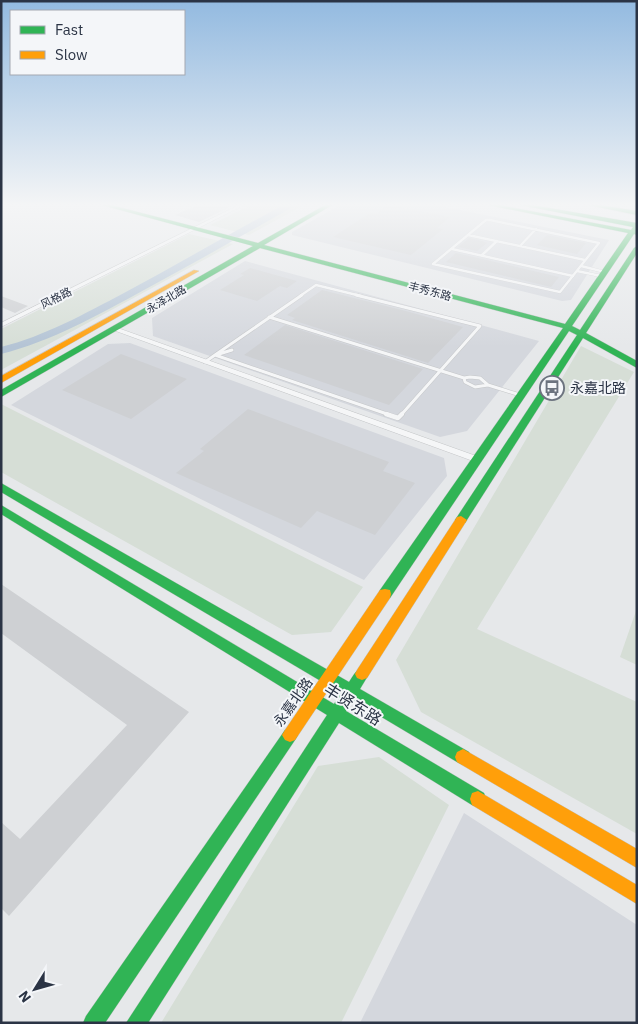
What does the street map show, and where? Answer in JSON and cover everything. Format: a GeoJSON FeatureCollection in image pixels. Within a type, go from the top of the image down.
{"type":"FeatureCollection","features":[{"type":"Feature","properties":{"kind":"street","name":"风格路"},"geometry":{"type":"LineString","coordinates":[[1,325],[154,252]]}},
{"type":"Feature","properties":{"kind":"street","name":"永泽北路"},"geometry":{"type":"LineString","coordinates":[[1,380],[231,252]]}},
{"type":"Feature","properties":{"kind":"street","name":"永泽北路"},"geometry":{"type":"LineString","coordinates":[[1,394],[115,329],[233,252]]}},
{"type":"Feature","properties":{"kind":"street","name":"丰秀东路"},"geometry":{"type":"LineString","coordinates":[[292,252],[570,324],[637,356]]}},
{"type":"Feature","properties":{"kind":"street","name":"永嘉北路"},"geometry":{"type":"LineString","coordinates":[[93,1023],[619,252]]}},
{"type":"Feature","properties":{"kind":"street"},"geometry":{"type":"LineString","coordinates":[[136,1023],[635,252]]}},
{"type":"Feature","properties":{"kind":"street"},"geometry":{"type":"LineString","coordinates":[[115,329],[476,460]]}},
{"type":"Feature","properties":{"kind":"street","name":"丰秀东路"},"geometry":{"type":"LineString","coordinates":[[583,330],[637,365]]}},
{"type":"Feature","properties":{"kind":"street","name":"丰贤东路"},"geometry":{"type":"LineString","coordinates":[[1,487],[637,859]]}},
{"type":"Feature","properties":{"kind":"street","name":"丰贤东路"},"geometry":{"type":"LineString","coordinates":[[1,509],[637,895]]}},
{"type":"Feature","properties":{"kind":"lane"},"geometry":{"type":"LineString","coordinates":[[448,252],[433,264],[560,292],[592,252]]}},
{"type":"Feature","properties":{"kind":"lane"},"geometry":{"type":"LineString","coordinates":[[466,252],[573,276]]}},
{"type":"Feature","properties":{"kind":"lane"},"geometry":{"type":"LineString","coordinates":[[482,255],[485,252]]}},
{"type":"Feature","properties":{"kind":"lane"},"geometry":{"type":"LineString","coordinates":[[547,252],[585,260]]}},
{"type":"Feature","properties":{"kind":"lane"},"geometry":{"type":"LineString","coordinates":[[581,266],[603,274]]}},
{"type":"Feature","properties":{"kind":"lane"},"geometry":{"type":"LineString","coordinates":[[577,271],[603,274]]}},
{"type":"Feature","properties":{"kind":"lane"},"geometry":{"type":"LineString","coordinates":[[205,362],[316,284],[480,326],[398,418],[215,355]]}},
{"type":"Feature","properties":{"kind":"lane"},"geometry":{"type":"LineString","coordinates":[[269,318],[464,378],[476,377],[488,385]]}},
{"type":"Feature","properties":{"kind":"lane"},"geometry":{"type":"LineString","coordinates":[[215,355],[232,350]]}},
{"type":"Feature","properties":{"kind":"lane"},"geometry":{"type":"LineString","coordinates":[[464,378],[465,382],[475,387],[488,385],[520,395]]}},
{"type":"Feature","properties":{"kind":"shaded area"},"geometry":{"type":"Polygon","coordinates":[[[154,252],[219,252],[1,370],[1,329],[154,252]]]}},
{"type":"Feature","properties":{"kind":"shaded area"},"geometry":{"type":"Polygon","coordinates":[[[361,252],[602,252],[571,300],[562,301],[361,252]]]}},
{"type":"Feature","properties":{"kind":"shaded area"},"geometry":{"type":"Polygon","coordinates":[[[245,261],[539,341],[467,431],[440,437],[153,336],[152,318],[245,261]]]}},
{"type":"Feature","properties":{"kind":"shaded area"},"geometry":{"type":"Polygon","coordinates":[[[130,343],[444,458],[447,476],[364,580],[11,405],[108,344],[130,343]]]}},
{"type":"Feature","properties":{"kind":"shaded area"},"geometry":{"type":"Polygon","coordinates":[[[581,346],[634,372],[477,629],[637,702],[637,834],[421,712],[396,660],[581,346]]]}},
{"type":"Feature","properties":{"kind":"shaded area"},"geometry":{"type":"Polygon","coordinates":[[[1,404],[363,587],[331,632],[292,635],[1,472],[1,404]]]}},
{"type":"Feature","properties":{"kind":"shaded area"},"geometry":{"type":"Polygon","coordinates":[[[637,608],[637,665],[620,657],[637,608]]]}},
{"type":"Feature","properties":{"kind":"shaded area"},"geometry":{"type":"Polygon","coordinates":[[[379,757],[449,805],[341,1023],[161,1023],[318,766],[379,757]]]}},
{"type":"Feature","properties":{"kind":"shaded area"},"geometry":{"type":"Polygon","coordinates":[[[464,813],[637,925],[637,1023],[360,1023],[464,813]]]}},
{"type":"Feature","properties":{"kind":"water"},"geometry":{"type":"Polygon","coordinates":[[[199,252],[213,252],[57,335],[1,354],[1,347],[49,331],[199,252]]]}},
{"type":"Feature","properties":{"kind":"building"},"geometry":{"type":"Polygon","coordinates":[[[397,252],[415,252],[411,255],[397,252]]]}},
{"type":"Feature","properties":{"kind":"building"},"geometry":{"type":"Polygon","coordinates":[[[456,253],[559,277],[551,287],[446,262],[456,253]]]}},
{"type":"Feature","properties":{"kind":"building"},"geometry":{"type":"Polygon","coordinates":[[[250,268],[297,281],[287,288],[280,286],[257,301],[220,290],[244,275],[240,274],[250,268]]]}},
{"type":"Feature","properties":{"kind":"building"},"geometry":{"type":"Polygon","coordinates":[[[322,290],[463,327],[428,363],[292,320],[295,318],[287,315],[322,290]]]}},
{"type":"Feature","properties":{"kind":"building"},"geometry":{"type":"Polygon","coordinates":[[[1,296],[28,306],[15,313],[1,307],[1,296]]]}},
{"type":"Feature","properties":{"kind":"building"},"geometry":{"type":"Polygon","coordinates":[[[285,325],[423,369],[389,405],[244,355],[285,325]]]}},
{"type":"Feature","properties":{"kind":"building"},"geometry":{"type":"Polygon","coordinates":[[[121,354],[187,379],[131,419],[62,390],[121,354]]]}},
{"type":"Feature","properties":{"kind":"building"},"geometry":{"type":"Polygon","coordinates":[[[248,409],[389,462],[383,471],[415,483],[375,535],[317,511],[301,528],[176,473],[204,451],[200,449],[248,409]]]}},
{"type":"Feature","properties":{"kind":"building"},"geometry":{"type":"Polygon","coordinates":[[[1,584],[189,712],[9,916],[1,908],[1,822],[20,839],[127,725],[1,633],[1,584]]]}},
{"type":"Feature","properties":{"kind":"traffic: fast"},"geometry":{"type":"LineString","coordinates":[[1,394],[248,252]]}},
{"type":"Feature","properties":{"kind":"traffic: fast"},"geometry":{"type":"LineString","coordinates":[[282,252],[568,327],[637,365]]}},
{"type":"Feature","properties":{"kind":"traffic: fast"},"geometry":{"type":"LineString","coordinates":[[385,594],[619,252]]}},
{"type":"Feature","properties":{"kind":"traffic: fast"},"geometry":{"type":"LineString","coordinates":[[461,520],[635,252]]}},
{"type":"Feature","properties":{"kind":"traffic: fast"},"geometry":{"type":"LineString","coordinates":[[1,487],[463,757]]}},
{"type":"Feature","properties":{"kind":"traffic: fast"},"geometry":{"type":"LineString","coordinates":[[1,509],[478,799]]}},
{"type":"Feature","properties":{"kind":"traffic: fast"},"geometry":{"type":"LineString","coordinates":[[136,1023],[362,674]]}},
{"type":"Feature","properties":{"kind":"traffic: fast"},"geometry":{"type":"LineString","coordinates":[[93,1023],[290,735]]}},
{"type":"Feature","properties":{"kind":"traffic: slow"},"geometry":{"type":"LineString","coordinates":[[1,380],[196,271]]}},
{"type":"Feature","properties":{"kind":"traffic: slow"},"geometry":{"type":"LineString","coordinates":[[362,674],[461,520]]}},
{"type":"Feature","properties":{"kind":"traffic: slow"},"geometry":{"type":"LineString","coordinates":[[290,735],[385,594]]}},
{"type":"Feature","properties":{"kind":"traffic: slow"},"geometry":{"type":"LineString","coordinates":[[463,757],[637,859]]}},
{"type":"Feature","properties":{"kind":"traffic: slow"},"geometry":{"type":"LineString","coordinates":[[478,799],[637,895]]}},
{"type":"Feature","properties":{"kind":"place","name":"永嘉北路"},"geometry":{"type":"Point","coordinates":[552,388]}}]}
